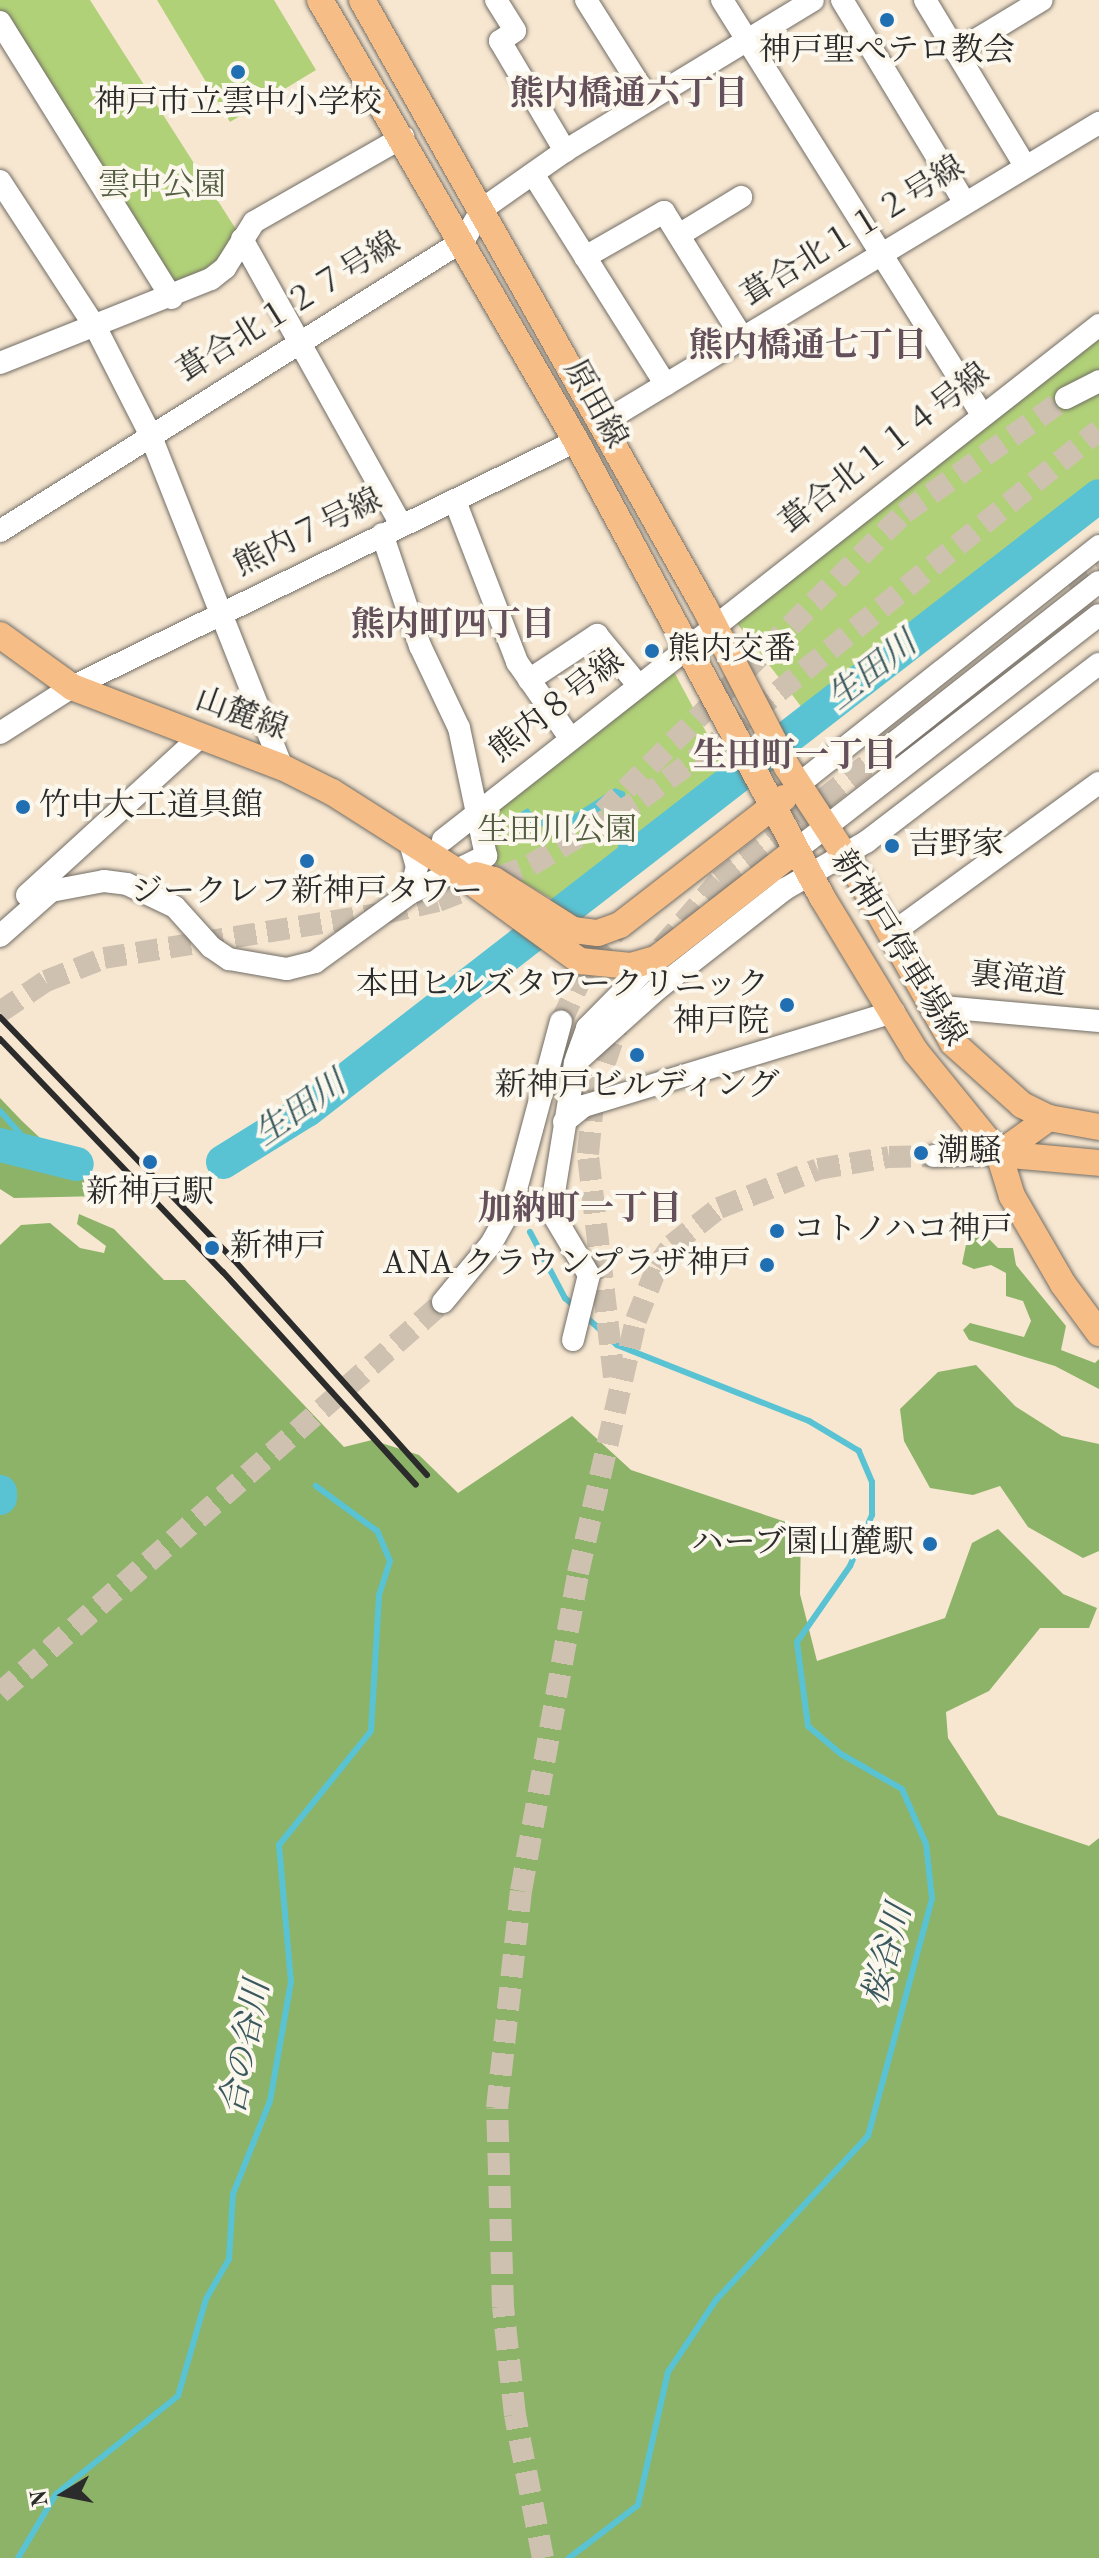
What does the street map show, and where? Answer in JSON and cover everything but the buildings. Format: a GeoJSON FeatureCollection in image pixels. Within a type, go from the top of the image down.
{"type":"FeatureCollection","features":[{"type":"Feature","properties":{"kind":"main road","name":"原田線"},"geometry":{"type":"LineString","coordinates":[[320,0],[464,240],[688,644],[796,850]]}},
{"type":"Feature","properties":{"kind":"main road","name":"原田線"},"geometry":{"type":"LineString","coordinates":[[362,0],[602,423],[793,776]]}},
{"type":"Feature","properties":{"kind":"main road","name":"山麓線"},"geometry":{"type":"LineString","coordinates":[[0,635],[72,687],[282,767],[455,870]]}},
{"type":"Feature","properties":{"kind":"main road"},"geometry":{"type":"LineString","coordinates":[[563,943],[620,925],[793,776]]}},
{"type":"Feature","properties":{"kind":"main road","name":"新神戸停車場線"},"geometry":{"type":"LineString","coordinates":[[793,776],[845,855],[953,1043],[987,1079],[1049,1118],[1099,1127]]}},
{"type":"Feature","properties":{"kind":"main road","name":"新神戸停車場線"},"geometry":{"type":"LineString","coordinates":[[455,870],[526,913],[597,965],[631,966],[656,959],[796,850],[916,1052],[999,1154]]}},
{"type":"Feature","properties":{"kind":"main road"},"geometry":{"type":"LineString","coordinates":[[999,1154],[1049,1118]]}},
{"type":"Feature","properties":{"kind":"main road"},"geometry":{"type":"LineString","coordinates":[[999,1154],[1099,1163]]}},
{"type":"Feature","properties":{"kind":"main road"},"geometry":{"type":"LineString","coordinates":[[999,1154],[1012,1196],[1063,1284],[1099,1333]]}},
{"type":"Feature","properties":{"kind":"street"},"geometry":{"type":"LineString","coordinates":[[496,0],[515,31],[500,41],[565,151]]}},
{"type":"Feature","properties":{"kind":"street"},"geometry":{"type":"LineString","coordinates":[[586,0],[649,100]]}},
{"type":"Feature","properties":{"kind":"street"},"geometry":{"type":"LineString","coordinates":[[722,0],[982,415]]}},
{"type":"Feature","properties":{"kind":"street"},"geometry":{"type":"LineString","coordinates":[[842,0],[965,203]]}},
{"type":"Feature","properties":{"kind":"street"},"geometry":{"type":"LineString","coordinates":[[925,0],[1025,166]]}},
{"type":"Feature","properties":{"kind":"street"},"geometry":{"type":"LineString","coordinates":[[956,52],[1042,0]]}},
{"type":"Feature","properties":{"kind":"street"},"geometry":{"type":"LineString","coordinates":[[464,240],[481,210],[565,151],[810,1]]}},
{"type":"Feature","properties":{"kind":"street"},"geometry":{"type":"LineString","coordinates":[[0,22],[172,298]]}},
{"type":"Feature","properties":{"kind":"street","name":"葺合北１１２号線"},"geometry":{"type":"LineString","coordinates":[[602,423],[1099,123]]}},
{"type":"Feature","properties":{"kind":"street"},"geometry":{"type":"LineString","coordinates":[[2,358],[96,328],[172,298],[225,268],[254,222],[403,137]]}},
{"type":"Feature","properties":{"kind":"street"},"geometry":{"type":"LineString","coordinates":[[533,174],[666,385]]}},
{"type":"Feature","properties":{"kind":"street"},"geometry":{"type":"LineString","coordinates":[[0,181],[96,328],[150,434],[282,767]]}},
{"type":"Feature","properties":{"kind":"street"},"geometry":{"type":"LineString","coordinates":[[679,235],[741,197]]}},
{"type":"Feature","properties":{"kind":"street"},"geometry":{"type":"LineString","coordinates":[[585,257],[664,212],[743,339]]}},
{"type":"Feature","properties":{"kind":"street"},"geometry":{"type":"LineString","coordinates":[[0,936],[51,891],[104,881],[127,884],[175,907],[211,947],[256,967],[287,969],[315,962],[410,893],[486,856],[479,811],[459,728],[420,646],[392,530],[301,337],[242,239]]}},
{"type":"Feature","properties":{"kind":"street","name":"葺合北１２７号線"},"geometry":{"type":"LineString","coordinates":[[0,531],[301,337],[464,240]]}},
{"type":"Feature","properties":{"kind":"street","name":"葺合北１１４号線"},"geometry":{"type":"LineString","coordinates":[[713,625],[1099,325]]}},
{"type":"Feature","properties":{"kind":"street"},"geometry":{"type":"LineString","coordinates":[[1066,398],[1099,381]]}},
{"type":"Feature","properties":{"kind":"street","name":"熊内７号線"},"geometry":{"type":"LineString","coordinates":[[0,733],[72,687],[576,441]]}},
{"type":"Feature","properties":{"kind":"street"},"geometry":{"type":"LineString","coordinates":[[455,501],[517,662],[570,738]]}},
{"type":"Feature","properties":{"kind":"street"},"geometry":{"type":"LineString","coordinates":[[793,776],[1099,546]]}},
{"type":"Feature","properties":{"kind":"street"},"geometry":{"type":"LineString","coordinates":[[884,751],[1099,582]]}},
{"type":"Feature","properties":{"kind":"street"},"geometry":{"type":"LineString","coordinates":[[796,850],[1099,615]]}},
{"type":"Feature","properties":{"kind":"street","name":"熊内８号線"},"geometry":{"type":"LineString","coordinates":[[443,840],[713,625]]}},
{"type":"Feature","properties":{"kind":"street"},"geometry":{"type":"LineString","coordinates":[[529,680],[597,635],[638,685]]}},
{"type":"Feature","properties":{"kind":"street"},"geometry":{"type":"LineString","coordinates":[[575,1063],[656,990],[810,875],[845,855],[1099,664]]}},
{"type":"Feature","properties":{"kind":"street"},"geometry":{"type":"LineString","coordinates":[[0,920],[200,737]]}},
{"type":"Feature","properties":{"kind":"street"},"geometry":{"type":"LineString","coordinates":[[891,934],[1099,783]]}},
{"type":"Feature","properties":{"kind":"street"},"geometry":{"type":"LineString","coordinates":[[410,842],[417,867],[410,893]]}},
{"type":"Feature","properties":{"kind":"street"},"geometry":{"type":"LineString","coordinates":[[573,1340],[589,1275],[551,1211],[575,1063],[587,1028],[656,959]]}},
{"type":"Feature","properties":{"kind":"street","name":"裏滝道"},"geometry":{"type":"LineString","coordinates":[[931,1006],[1099,1021]]}},
{"type":"Feature","properties":{"kind":"street"},"geometry":{"type":"LineString","coordinates":[[564,1122],[584,1106],[894,1012]]}},
{"type":"Feature","properties":{"kind":"street"},"geometry":{"type":"LineString","coordinates":[[443,1302],[491,1244],[511,1208],[561,1022]]}},
{"type":"Feature","properties":{"kind":"street"},"geometry":{"type":"LineString","coordinates":[[934,1156],[999,1154]]}},
{"type":"Feature","properties":{"kind":"green space","name":"雲中公園"},"geometry":{"type":"Polygon","coordinates":[[[0,0],[90,0],[239,234],[223,262],[175,291],[0,13],[0,0]]]}},
{"type":"Feature","properties":{"kind":"green space"},"geometry":{"type":"Polygon","coordinates":[[[157,0],[274,0],[316,70],[230,122],[157,0]]]}},
{"type":"Feature","properties":{"kind":"green space"},"geometry":{"type":"Polygon","coordinates":[[[1099,338],[1099,480],[803,709],[736,622],[1099,338]]]}},
{"type":"Feature","properties":{"kind":"green space","name":"生田川公園"},"geometry":{"type":"Polygon","coordinates":[[[673,670],[726,769],[559,903],[497,867],[487,816],[673,670]]]}},
{"type":"Feature","properties":{"kind":"green space"},"geometry":{"type":"Polygon","coordinates":[[[0,1098],[102,1196],[14,1198],[0,1189],[0,1098]]]}},
{"type":"Feature","properties":{"kind":"green space"},"geometry":{"type":"Polygon","coordinates":[[[79,1214],[114,1229],[164,1280],[185,1280],[344,1447],[372,1440],[419,1455],[458,1493],[572,1416],[631,1470],[801,1527],[800,1594],[817,1661],[945,1618],[972,1543],[998,1529],[1063,1594],[1097,1608],[1089,1628],[1040,1628],[989,1691],[946,1712],[948,1738],[998,1815],[1089,1846],[1099,1838],[1099,2558],[0,2558],[0,1245],[21,1225],[50,1223],[80,1248],[104,1253],[106,1246],[77,1224],[79,1214]]]}},
{"type":"Feature","properties":{"kind":"green space"},"geometry":{"type":"Polygon","coordinates":[[[982,1232],[998,1248],[1013,1248],[1016,1265],[1066,1326],[1061,1350],[1095,1363],[1099,1359],[1099,1389],[1055,1366],[969,1340],[963,1330],[970,1323],[1024,1337],[1031,1321],[1023,1301],[1006,1296],[1006,1273],[991,1265],[974,1269],[962,1264],[967,1240],[982,1232]]]}},
{"type":"Feature","properties":{"kind":"green space"},"geometry":{"type":"Polygon","coordinates":[[[976,1365],[1015,1406],[1062,1436],[1099,1444],[1099,1551],[1083,1558],[1028,1527],[1000,1486],[973,1495],[930,1488],[904,1441],[900,1409],[938,1372],[976,1365]]]}},
{"type":"Feature","properties":{"kind":"water"},"geometry":{"type":"Polygon","coordinates":[[[615,788],[625,792],[626,805],[638,820],[631,839],[618,848],[617,833],[625,817],[609,805],[575,828],[537,826],[527,835],[520,829],[521,812],[528,808],[536,819],[565,820],[615,788]]]}},
{"type":"Feature","properties":{"kind":"waterway","name":"生田川"},"geometry":{"type":"LineString","coordinates":[[223,1162],[307,1110],[1099,496]]}},
{"type":"Feature","properties":{"kind":"waterway"},"geometry":{"type":"LineString","coordinates":[[0,1111],[39,1155]]}},
{"type":"Feature","properties":{"kind":"waterway","name":"生田川"},"geometry":{"type":"LineString","coordinates":[[0,1145],[77,1164]]}},
{"type":"Feature","properties":{"kind":"waterway","name":"桜谷川"},"geometry":{"type":"LineString","coordinates":[[530,1232],[565,1298],[576,1308]]}},
{"type":"Feature","properties":{"kind":"waterway","name":"桜谷川"},"geometry":{"type":"LineString","coordinates":[[569,2558],[638,2505],[668,2372],[716,2300],[868,2136],[932,1898],[926,1844],[902,1789],[841,1754],[808,1726],[797,1642],[850,1566],[872,1515],[872,1482],[859,1451],[809,1421],[617,1345],[584,1315]]}},
{"type":"Feature","properties":{"kind":"waterway","name":"合の谷川"},"geometry":{"type":"LineString","coordinates":[[18,2558],[56,2494],[178,2396],[206,2299],[229,2259],[233,2194],[270,2101],[291,1982],[279,1845],[371,1731],[379,1595],[390,1561],[377,1531],[316,1486]]}},
{"type":"Feature","properties":{"kind":"waterway","name":"生田川"},"geometry":{"type":"LineString","coordinates":[[0,1492],[0,1498]]}},
{"type":"Feature","properties":{"kind":"tunnel"},"geometry":{"type":"LineString","coordinates":[[603,812],[904,513],[1066,398]]}},
{"type":"Feature","properties":{"kind":"tunnel"},"geometry":{"type":"LineString","coordinates":[[0,1012],[46,981],[104,958],[385,913],[438,901],[531,865],[641,799],[702,754],[1099,430]]}},
{"type":"Feature","properties":{"kind":"tunnel"},"geometry":{"type":"LineString","coordinates":[[1066,580],[1099,564]]}},
{"type":"Feature","properties":{"kind":"tunnel"},"geometry":{"type":"LineString","coordinates":[[662,947],[719,881],[884,751]]}},
{"type":"Feature","properties":{"kind":"tunnel"},"geometry":{"type":"LineString","coordinates":[[561,1022],[590,959],[624,923]]}},
{"type":"Feature","properties":{"kind":"tunnel"},"geometry":{"type":"LineString","coordinates":[[614,1377],[588,1154],[594,1094],[619,1022]]}},
{"type":"Feature","properties":{"kind":"tunnel"},"geometry":{"type":"LineString","coordinates":[[543,2558],[515,2415],[503,2307],[497,2108],[521,1891],[578,1573],[636,1320],[657,1267],[672,1245],[719,1208],[818,1169],[889,1157],[934,1156]]}},
{"type":"Feature","properties":{"kind":"tunnel"},"geometry":{"type":"LineString","coordinates":[[0,1693],[443,1302]]}},
{"type":"Feature","properties":{"kind":"railway"},"geometry":{"type":"LineString","coordinates":[[0,1017],[234,1260],[427,1475]]}},
{"type":"Feature","properties":{"kind":"railway"},"geometry":{"type":"LineString","coordinates":[[0,1039],[223,1272],[416,1485]]}},
{"type":"Feature","properties":{"kind":"place","name":"神戸聖ぺテロ教会"},"geometry":{"type":"Point","coordinates":[887,20]}},
{"type":"Feature","properties":{"kind":"place","name":"神戸市立雲中小学校"},"geometry":{"type":"Point","coordinates":[238,72]}},
{"type":"Feature","properties":{"kind":"place","name":"熊内交番"},"geometry":{"type":"Point","coordinates":[652,651]}},
{"type":"Feature","properties":{"kind":"place","name":"竹中大工道具館"},"geometry":{"type":"Point","coordinates":[23,807]}},
{"type":"Feature","properties":{"kind":"place","name":"吉野家"},"geometry":{"type":"Point","coordinates":[892,846]}},
{"type":"Feature","properties":{"kind":"place","name":"ジークレフ新神戸タワー"},"geometry":{"type":"Point","coordinates":[307,861]}},
{"type":"Feature","properties":{"kind":"place","name":"本田ヒルズタワークリニック 神戸院"},"geometry":{"type":"Point","coordinates":[787,1005]}},
{"type":"Feature","properties":{"kind":"place","name":"新神戸ビルディング"},"geometry":{"type":"Point","coordinates":[637,1055]}},
{"type":"Feature","properties":{"kind":"place","name":"潮騒"},"geometry":{"type":"Point","coordinates":[921,1153]}},
{"type":"Feature","properties":{"kind":"place","name":"新神戸駅"},"geometry":{"type":"Point","coordinates":[150,1162]}},
{"type":"Feature","properties":{"kind":"place","name":"コトノハコ神戸"},"geometry":{"type":"Point","coordinates":[777,1231]}},
{"type":"Feature","properties":{"kind":"place","name":"新神戸"},"geometry":{"type":"Point","coordinates":[212,1248]}},
{"type":"Feature","properties":{"kind":"place","name":"ANA クラウンプラザ神戸"},"geometry":{"type":"Point","coordinates":[767,1265]}},
{"type":"Feature","properties":{"kind":"place","name":"ハーブ園山麓駅"},"geometry":{"type":"Point","coordinates":[930,1544]}},
{"type":"Feature","properties":{"kind":"district","name":"熊内橋通六丁目"},"geometry":{"type":"Point","coordinates":[629,96]}},
{"type":"Feature","properties":{"kind":"district","name":"熊内橋通七丁目"},"geometry":{"type":"Point","coordinates":[808,348]}},
{"type":"Feature","properties":{"kind":"district","name":"熊内町四丁目"},"geometry":{"type":"Point","coordinates":[453,627]}},
{"type":"Feature","properties":{"kind":"district","name":"生田町一丁目"},"geometry":{"type":"Point","coordinates":[795,758]}},
{"type":"Feature","properties":{"kind":"district","name":"加納町一丁目"},"geometry":{"type":"Point","coordinates":[580,1211]}}]}
